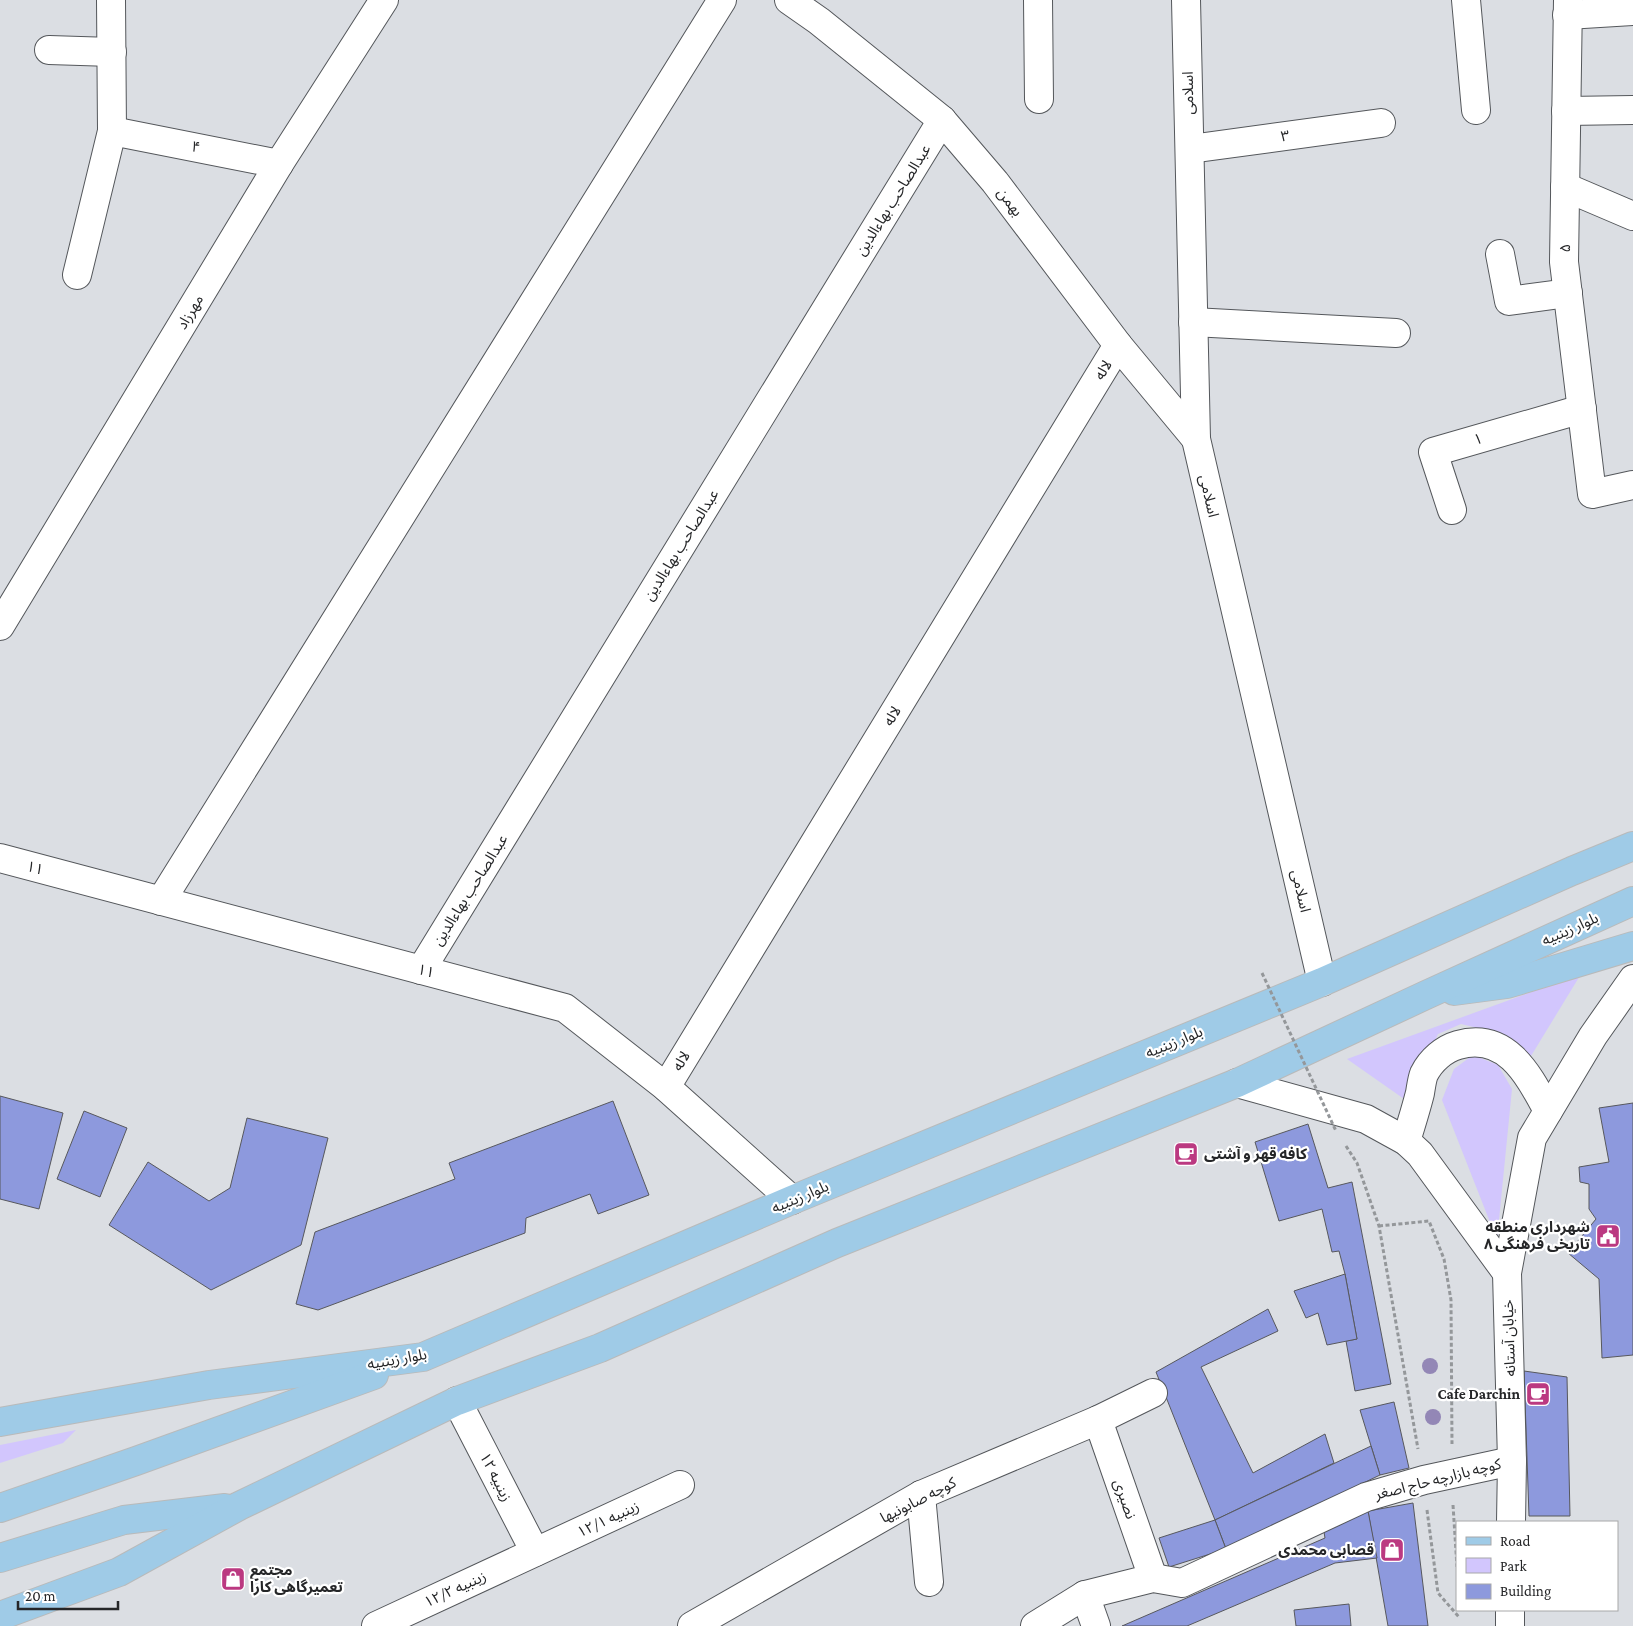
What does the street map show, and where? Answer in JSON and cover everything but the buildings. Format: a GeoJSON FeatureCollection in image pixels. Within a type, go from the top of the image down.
{"type":"FeatureCollection","features":[{"type":"Feature","properties":{"kind":"main road","name":"بلوار زینبیه"},"geometry":{"type":"LineString","coordinates":[[1572,871],[1633,826]]}},
{"type":"Feature","properties":{"kind":"main road","name":"بلوار زینبیه"},"geometry":{"type":"LineString","coordinates":[[0,1422],[209,1385],[423,1357],[792,1200],[1322,982],[1572,871],[1633,846]]}},
{"type":"Feature","properties":{"kind":"main road","name":"بلوار زینبیه"},"geometry":{"type":"LineString","coordinates":[[0,1616],[119,1572],[239,1506],[457,1401],[600,1348],[837,1243],[1237,1084],[1426,995],[1633,901]]}},
{"type":"Feature","properties":{"kind":"main road","name":"بلوار زینبیه"},"geometry":{"type":"LineString","coordinates":[[1426,995],[1507,984],[1633,946]]}},
{"type":"Feature","properties":{"kind":"main road"},"geometry":{"type":"LineString","coordinates":[[0,1508],[145,1458],[423,1357]]}},
{"type":"Feature","properties":{"kind":"main road"},"geometry":{"type":"LineString","coordinates":[[0,1558],[124,1520],[239,1506]]}},
{"type":"Feature","properties":{"kind":"street"},"geometry":{"type":"LineString","coordinates":[[77,275],[112,131],[111,0]]}},
{"type":"Feature","properties":{"kind":"street","name":"مهرزاد"},"geometry":{"type":"LineString","coordinates":[[0,626],[280,164],[384,0]]}},
{"type":"Feature","properties":{"kind":"street"},"geometry":{"type":"LineString","coordinates":[[161,901],[722,0]]}},
{"type":"Feature","properties":{"kind":"street","name":"بهمن"},"geometry":{"type":"LineString","coordinates":[[789,0],[819,21],[942,120],[995,182],[1118,345],[1196,439]]}},
{"type":"Feature","properties":{"kind":"street"},"geometry":{"type":"LineString","coordinates":[[1038,0],[1039,99]]}},
{"type":"Feature","properties":{"kind":"street","name":"اسلامی"},"geometry":{"type":"LineString","coordinates":[[1186,0],[1196,439],[1322,982]]}},
{"type":"Feature","properties":{"kind":"street"},"geometry":{"type":"LineString","coordinates":[[1466,0],[1476,110]]}},
{"type":"Feature","properties":{"kind":"street"},"geometry":{"type":"LineString","coordinates":[[1568,8],[1633,11]]}},
{"type":"Feature","properties":{"kind":"street","name":"۵"},"geometry":{"type":"LineString","coordinates":[[1568,8],[1564,262],[1592,494],[1633,486]]}},
{"type":"Feature","properties":{"kind":"street"},"geometry":{"type":"LineString","coordinates":[[48,50],[112,52]]}},
{"type":"Feature","properties":{"kind":"street"},"geometry":{"type":"LineString","coordinates":[[1566,111],[1633,110]]}},
{"type":"Feature","properties":{"kind":"street","name":"عبدالصاحب بهاءالدین"},"geometry":{"type":"LineString","coordinates":[[421,970],[942,120]]}},
{"type":"Feature","properties":{"kind":"street","name":"۳"},"geometry":{"type":"LineString","coordinates":[[1190,149],[1381,123]]}},
{"type":"Feature","properties":{"kind":"street","name":"۴"},"geometry":{"type":"LineString","coordinates":[[112,131],[280,164]]}},
{"type":"Feature","properties":{"kind":"street"},"geometry":{"type":"LineString","coordinates":[[1565,187],[1633,216]]}},
{"type":"Feature","properties":{"kind":"street"},"geometry":{"type":"LineString","coordinates":[[1500,254],[1509,301],[1568,293]]}},
{"type":"Feature","properties":{"kind":"street"},"geometry":{"type":"LineString","coordinates":[[1193,322],[1396,333]]}},
{"type":"Feature","properties":{"kind":"street","name":"لاله"},"geometry":{"type":"LineString","coordinates":[[666,1086],[1118,345]]}},
{"type":"Feature","properties":{"kind":"street","name":"۱"},"geometry":{"type":"LineString","coordinates":[[1452,510],[1433,452],[1582,409]]}},
{"type":"Feature","properties":{"kind":"street","name":"۱۱"},"geometry":{"type":"LineString","coordinates":[[0,858],[565,1008],[666,1086],[792,1200]]}},
{"type":"Feature","properties":{"kind":"street","name":"خیابان آستانه"},"geometry":{"type":"LineString","coordinates":[[1511,1521],[1512,1461],[1507,1273],[1532,1138],[1593,1036],[1633,979]]}},
{"type":"Feature","properties":{"kind":"street"},"geometry":{"type":"LineString","coordinates":[[1406,1141],[1424,1075],[1434,1059],[1450,1047],[1468,1042],[1487,1043],[1504,1051],[1519,1064],[1531,1079],[1548,1111]]}},
{"type":"Feature","properties":{"kind":"street"},"geometry":{"type":"LineString","coordinates":[[1237,1084],[1366,1119],[1406,1141],[1420,1154],[1507,1273]]}},
{"type":"Feature","properties":{"kind":"street","name":"کوچه صابونیها"},"geometry":{"type":"LineString","coordinates":[[692,1626],[921,1495],[1098,1420],[1153,1393]]}},
{"type":"Feature","properties":{"kind":"street","name":"زینبیه ۱۲"},"geometry":{"type":"LineString","coordinates":[[457,1401],[535,1552]]}},
{"type":"Feature","properties":{"kind":"street","name":"نصیری"},"geometry":{"type":"LineString","coordinates":[[1098,1420],[1153,1578]]}},
{"type":"Feature","properties":{"kind":"street","name":"کوچه بازارچه حاج اصغر"},"geometry":{"type":"LineString","coordinates":[[1035,1626],[1085,1595],[1153,1578],[1182,1583],[1366,1497],[1424,1480],[1512,1461]]}},
{"type":"Feature","properties":{"kind":"street","name":"زینبیه ۱۲/۱"},"geometry":{"type":"LineString","coordinates":[[535,1552],[680,1485]]}},
{"type":"Feature","properties":{"kind":"street"},"geometry":{"type":"LineString","coordinates":[[921,1495],[929,1582]]}},
{"type":"Feature","properties":{"kind":"street","name":"زینبیه ۱۲/۲"},"geometry":{"type":"LineString","coordinates":[[376,1626],[535,1552]]}},
{"type":"Feature","properties":{"kind":"street"},"geometry":{"type":"LineString","coordinates":[[1085,1595],[1096,1626]]}},
{"type":"Feature","properties":{"kind":"street"},"geometry":{"type":"LineString","coordinates":[[1510,1611],[1510,1626]]}},
{"type":"Feature","properties":{"kind":"path"},"geometry":{"type":"LineString","coordinates":[[1262,973],[1336,1131]]}},
{"type":"Feature","properties":{"kind":"path"},"geometry":{"type":"LineString","coordinates":[[1357,1163],[1378,1226],[1424,1480],[1438,1593],[1459,1617],[1459,1611]]}},
{"type":"Feature","properties":{"kind":"path"},"geometry":{"type":"LineString","coordinates":[[1378,1226],[1429,1221],[1444,1259],[1451,1300],[1452,1474],[1456,1548]]}},
{"type":"Feature","properties":{"kind":"green space"},"geometry":{"type":"Polygon","coordinates":[[[1581,974],[1531,1056],[1499,1033],[1461,1024],[1438,1034],[1407,1101],[1347,1059],[1581,974]]]}},
{"type":"Feature","properties":{"kind":"green space"},"geometry":{"type":"Polygon","coordinates":[[[1473,1055],[1498,1065],[1512,1089],[1497,1240],[1442,1100],[1454,1069],[1473,1055]]]}},
{"type":"Feature","properties":{"kind":"green space"},"geometry":{"type":"Polygon","coordinates":[[[76,1430],[63,1443],[0,1463],[0,1445],[76,1430]]]}},
{"type":"Feature","properties":{"kind":"place","name":"کافه قهر و آشتی"},"geometry":{"type":"Point","coordinates":[1186,1154]}},
{"type":"Feature","properties":{"kind":"place","name":"شهرداری منطقه تاریخی فرهنگی ۸"},"geometry":{"type":"Point","coordinates":[1608,1236]}},
{"type":"Feature","properties":{"kind":"place","name":"Cafe Darchin"},"geometry":{"type":"Point","coordinates":[1538,1394]}},
{"type":"Feature","properties":{"kind":"place","name":"قصابی محمدی"},"geometry":{"type":"Point","coordinates":[1392,1550]}},
{"type":"Feature","properties":{"kind":"place","name":"مجتمع تعمیرگاهی کارا"},"geometry":{"type":"Point","coordinates":[233,1579]}}]}
